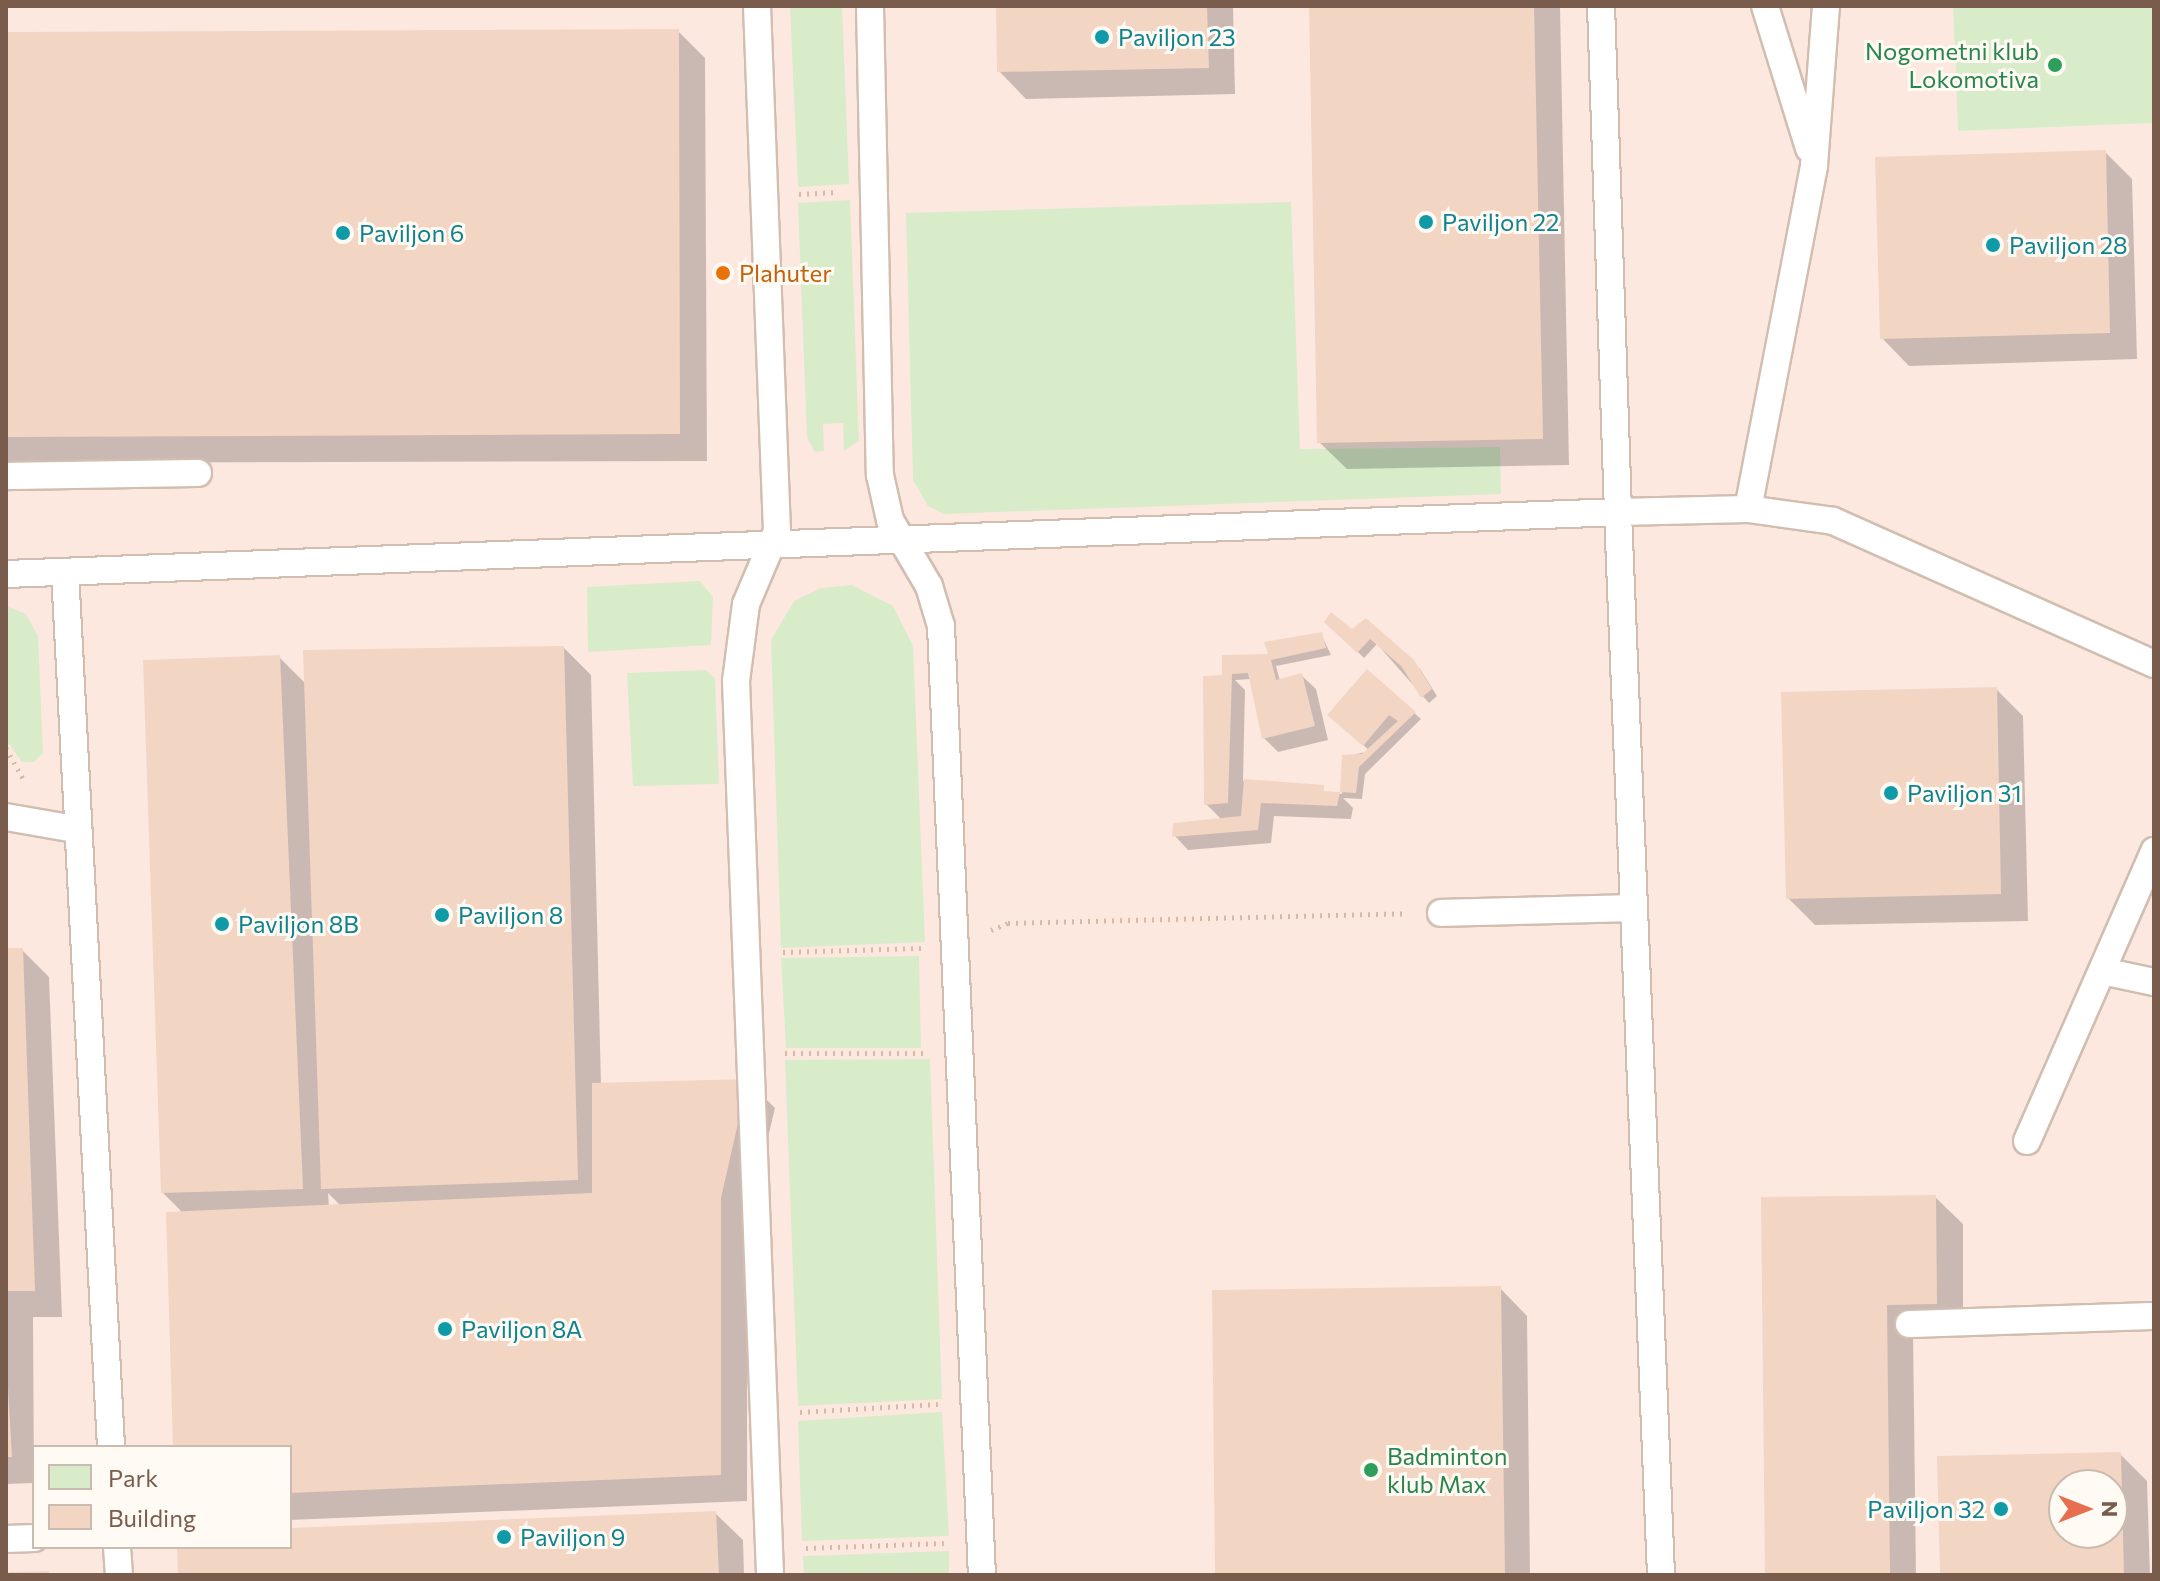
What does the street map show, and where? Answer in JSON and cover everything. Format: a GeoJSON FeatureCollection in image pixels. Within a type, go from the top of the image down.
{"type":"FeatureCollection","features":[{"type":"Feature","properties":{"kind":"lane"},"geometry":{"type":"LineString","coordinates":[[757,6],[765,195],[772,548],[746,604],[736,681],[770,1562]]}},
{"type":"Feature","properties":{"kind":"lane"},"geometry":{"type":"LineString","coordinates":[[870,6],[880,475],[904,543],[929,586],[941,626],[982,1575]]}},
{"type":"Feature","properties":{"kind":"lane"},"geometry":{"type":"LineString","coordinates":[[1601,6],[1631,908],[1661,1575]]}},
{"type":"Feature","properties":{"kind":"lane"},"geometry":{"type":"LineString","coordinates":[[1765,6],[1814,165]]}},
{"type":"Feature","properties":{"kind":"lane"},"geometry":{"type":"LineString","coordinates":[[1748,509],[1814,165],[1826,6]]}},
{"type":"Feature","properties":{"kind":"lane"},"geometry":{"type":"LineString","coordinates":[[6,476],[198,473]]}},
{"type":"Feature","properties":{"kind":"lane"},"geometry":{"type":"LineString","coordinates":[[6,574],[772,548],[1748,509],[1833,521],[2154,664]]}},
{"type":"Feature","properties":{"kind":"lane"},"geometry":{"type":"LineString","coordinates":[[65,572],[75,829],[111,1445]]}},
{"type":"Feature","properties":{"kind":"lane"},"geometry":{"type":"LineString","coordinates":[[6,817],[75,829]]}},
{"type":"Feature","properties":{"kind":"lane"},"geometry":{"type":"LineString","coordinates":[[2027,1141],[2154,851]]}},
{"type":"Feature","properties":{"kind":"lane"},"geometry":{"type":"LineString","coordinates":[[1441,913],[1631,908]]}},
{"type":"Feature","properties":{"kind":"lane"},"geometry":{"type":"LineString","coordinates":[[2102,971],[2154,982]]}},
{"type":"Feature","properties":{"kind":"lane"},"geometry":{"type":"LineString","coordinates":[[1909,1324],[2154,1316]]}},
{"type":"Feature","properties":{"kind":"lane"},"geometry":{"type":"LineString","coordinates":[[6,1539],[32,1538]]}},
{"type":"Feature","properties":{"kind":"lane"},"geometry":{"type":"LineString","coordinates":[[117,1549],[119,1575]]}},
{"type":"Feature","properties":{"kind":"path"},"geometry":{"type":"LineString","coordinates":[[765,195],[874,191]]}},
{"type":"Feature","properties":{"kind":"path"},"geometry":{"type":"LineString","coordinates":[[746,953],[955,947],[1008,923],[1441,913]]}},
{"type":"Feature","properties":{"kind":"path"},"geometry":{"type":"LineString","coordinates":[[750,1053],[960,1053]]}},
{"type":"Feature","properties":{"kind":"path"},"geometry":{"type":"LineString","coordinates":[[765,1415],[975,1402]]}},
{"type":"Feature","properties":{"kind":"path"},"geometry":{"type":"LineString","coordinates":[[770,1562],[981,1541]]}},
{"type":"Feature","properties":{"kind":"shaded area"},"geometry":{"type":"Polygon","coordinates":[[[6,6],[1953,6],[1958,131],[2154,123],[2154,1575],[6,1575],[6,6]]]}},
{"type":"Feature","properties":{"kind":"green space"},"geometry":{"type":"Polygon","coordinates":[[[790,6],[842,6],[849,184],[798,187],[790,6]]]}},
{"type":"Feature","properties":{"kind":"green space","name":"Nogometni klub Lokomotiva"},"geometry":{"type":"Polygon","coordinates":[[[1953,6],[2154,6],[2154,123],[1958,131],[1953,6]]]}},
{"type":"Feature","properties":{"kind":"green space"},"geometry":{"type":"Polygon","coordinates":[[[850,200],[859,441],[844,451],[843,423],[823,424],[824,451],[815,452],[807,438],[798,203],[850,200]]]}},
{"type":"Feature","properties":{"kind":"green space"},"geometry":{"type":"Polygon","coordinates":[[[1291,202],[1300,449],[1500,447],[1501,494],[944,514],[928,506],[913,480],[906,213],[1291,202]]]}},
{"type":"Feature","properties":{"kind":"green space"},"geometry":{"type":"Polygon","coordinates":[[[700,581],[713,597],[711,645],[588,652],[587,587],[700,581]]]}},
{"type":"Feature","properties":{"kind":"green space"},"geometry":{"type":"Polygon","coordinates":[[[852,585],[893,606],[913,646],[925,942],[781,948],[771,640],[794,601],[821,588],[852,585]]]}},
{"type":"Feature","properties":{"kind":"green space"},"geometry":{"type":"Polygon","coordinates":[[[6,606],[26,614],[38,636],[43,753],[34,762],[22,762],[6,740],[6,606]]]}},
{"type":"Feature","properties":{"kind":"green space"},"geometry":{"type":"Polygon","coordinates":[[[706,670],[715,678],[719,784],[633,786],[627,673],[706,670]]]}},
{"type":"Feature","properties":{"kind":"green space"},"geometry":{"type":"Polygon","coordinates":[[[919,956],[921,1048],[786,1048],[781,958],[919,956]]]}},
{"type":"Feature","properties":{"kind":"green space"},"geometry":{"type":"Polygon","coordinates":[[[930,1059],[942,1399],[798,1406],[785,1060],[930,1059]]]}},
{"type":"Feature","properties":{"kind":"green space"},"geometry":{"type":"Polygon","coordinates":[[[942,1412],[949,1536],[802,1541],[798,1421],[942,1412]]]}},
{"type":"Feature","properties":{"kind":"green space"},"geometry":{"type":"Polygon","coordinates":[[[949,1551],[949,1575],[804,1575],[803,1556],[949,1551]]]}},
{"type":"Feature","properties":{"kind":"building","name":"Paviljon 23"},"geometry":{"type":"Polygon","coordinates":[[[996,6],[1207,6],[1209,68],[997,72],[996,6]]]}},
{"type":"Feature","properties":{"kind":"building","name":"Paviljon 22"},"geometry":{"type":"Polygon","coordinates":[[[1309,6],[1534,6],[1543,439],[1317,443],[1309,6]]]}},
{"type":"Feature","properties":{"kind":"building","name":"Paviljon 6"},"geometry":{"type":"Polygon","coordinates":[[[679,29],[680,434],[6,437],[6,32],[679,29]]]}},
{"type":"Feature","properties":{"kind":"building","name":"Paviljon 28"},"geometry":{"type":"Polygon","coordinates":[[[2106,150],[2110,333],[1880,339],[1875,157],[2106,150]]]}},
{"type":"Feature","properties":{"kind":"building"},"geometry":{"type":"Polygon","coordinates":[[[1331,612],[1352,629],[1366,618],[1414,660],[1432,689],[1421,698],[1402,667],[1370,639],[1357,653],[1324,622],[1331,612]]]}},
{"type":"Feature","properties":{"kind":"building"},"geometry":{"type":"Polygon","coordinates":[[[1322,632],[1326,648],[1271,660],[1276,680],[1302,673],[1315,726],[1262,739],[1248,673],[1232,674],[1228,803],[1204,805],[1203,676],[1222,675],[1222,655],[1268,654],[1264,642],[1322,632]]]}},
{"type":"Feature","properties":{"kind":"building","name":"Paviljon 8"},"geometry":{"type":"Polygon","coordinates":[[[564,646],[578,1180],[321,1189],[303,650],[564,646]]]}},
{"type":"Feature","properties":{"kind":"building","name":"Paviljon 8B"},"geometry":{"type":"Polygon","coordinates":[[[280,655],[303,1189],[161,1193],[143,660],[280,655]]]}},
{"type":"Feature","properties":{"kind":"building"},"geometry":{"type":"Polygon","coordinates":[[[1367,669],[1416,712],[1359,767],[1356,793],[1340,792],[1342,755],[1362,754],[1398,721],[1389,715],[1363,746],[1327,715],[1367,669]]]}},
{"type":"Feature","properties":{"kind":"building","name":"Paviljon 31"},"geometry":{"type":"Polygon","coordinates":[[[1997,687],[2001,894],[1786,899],[1781,692],[1997,687]]]}},
{"type":"Feature","properties":{"kind":"building"},"geometry":{"type":"Polygon","coordinates":[[[1244,779],[1324,785],[1324,791],[1340,792],[1337,806],[1261,803],[1258,830],[1172,837],[1173,823],[1241,816],[1244,779]]]}},
{"type":"Feature","properties":{"kind":"building"},"geometry":{"type":"Polygon","coordinates":[[[6,948],[23,948],[35,1291],[6,1291],[6,948]]]}},
{"type":"Feature","properties":{"kind":"building","name":"Paviljon 8A"},"geometry":{"type":"Polygon","coordinates":[[[748,1079],[721,1198],[721,1475],[292,1493],[292,1445],[173,1445],[166,1212],[592,1193],[592,1083],[748,1079]]]}},
{"type":"Feature","properties":{"kind":"building"},"geometry":{"type":"Polygon","coordinates":[[[1936,1195],[1937,1304],[1887,1305],[1890,1575],[1765,1575],[1761,1197],[1936,1195]]]}},
{"type":"Feature","properties":{"kind":"building"},"geometry":{"type":"Polygon","coordinates":[[[1501,1286],[1505,1575],[1215,1575],[1212,1290],[1501,1286]]]}},
{"type":"Feature","properties":{"kind":"building"},"geometry":{"type":"Polygon","coordinates":[[[6,1353],[12,1457],[6,1457],[6,1353]]]}},
{"type":"Feature","properties":{"kind":"building","name":"Paviljon 32"},"geometry":{"type":"Polygon","coordinates":[[[2121,1452],[2121,1469],[2048,1469],[2048,1549],[2123,1549],[2124,1575],[1940,1575],[1937,1456],[2121,1452]]]}},
{"type":"Feature","properties":{"kind":"building","name":"Paviljon 9"},"geometry":{"type":"Polygon","coordinates":[[[716,1511],[719,1575],[178,1575],[177,1549],[292,1549],[292,1528],[716,1511]]]}},
{"type":"Feature","properties":{"kind":"building"},"geometry":{"type":"Polygon","coordinates":[[[49,1571],[49,1575],[9,1575],[9,1572],[49,1571]]]}},
{"type":"Feature","properties":{"kind":"place","name":"Paviljon 23"},"geometry":{"type":"Point","coordinates":[1102,37]}},
{"type":"Feature","properties":{"kind":"place","name":"Nogometni klub Lokomotiva"},"geometry":{"type":"Point","coordinates":[2055,65]}},
{"type":"Feature","properties":{"kind":"place","name":"Paviljon 22"},"geometry":{"type":"Point","coordinates":[1426,222]}},
{"type":"Feature","properties":{"kind":"place","name":"Paviljon 6"},"geometry":{"type":"Point","coordinates":[343,233]}},
{"type":"Feature","properties":{"kind":"place","name":"Paviljon 28"},"geometry":{"type":"Point","coordinates":[1993,245]}},
{"type":"Feature","properties":{"kind":"place","name":"Plahuter"},"geometry":{"type":"Point","coordinates":[723,273]}},
{"type":"Feature","properties":{"kind":"place","name":"Paviljon 31"},"geometry":{"type":"Point","coordinates":[1891,793]}},
{"type":"Feature","properties":{"kind":"place","name":"Paviljon 8"},"geometry":{"type":"Point","coordinates":[442,915]}},
{"type":"Feature","properties":{"kind":"place","name":"Paviljon 8B"},"geometry":{"type":"Point","coordinates":[222,924]}},
{"type":"Feature","properties":{"kind":"place","name":"Paviljon 8A"},"geometry":{"type":"Point","coordinates":[445,1329]}},
{"type":"Feature","properties":{"kind":"place","name":"Badminton klub Max"},"geometry":{"type":"Point","coordinates":[1371,1470]}},
{"type":"Feature","properties":{"kind":"place","name":"Paviljon 32"},"geometry":{"type":"Point","coordinates":[2001,1509]}},
{"type":"Feature","properties":{"kind":"place","name":"Paviljon 9"},"geometry":{"type":"Point","coordinates":[504,1537]}}]}
